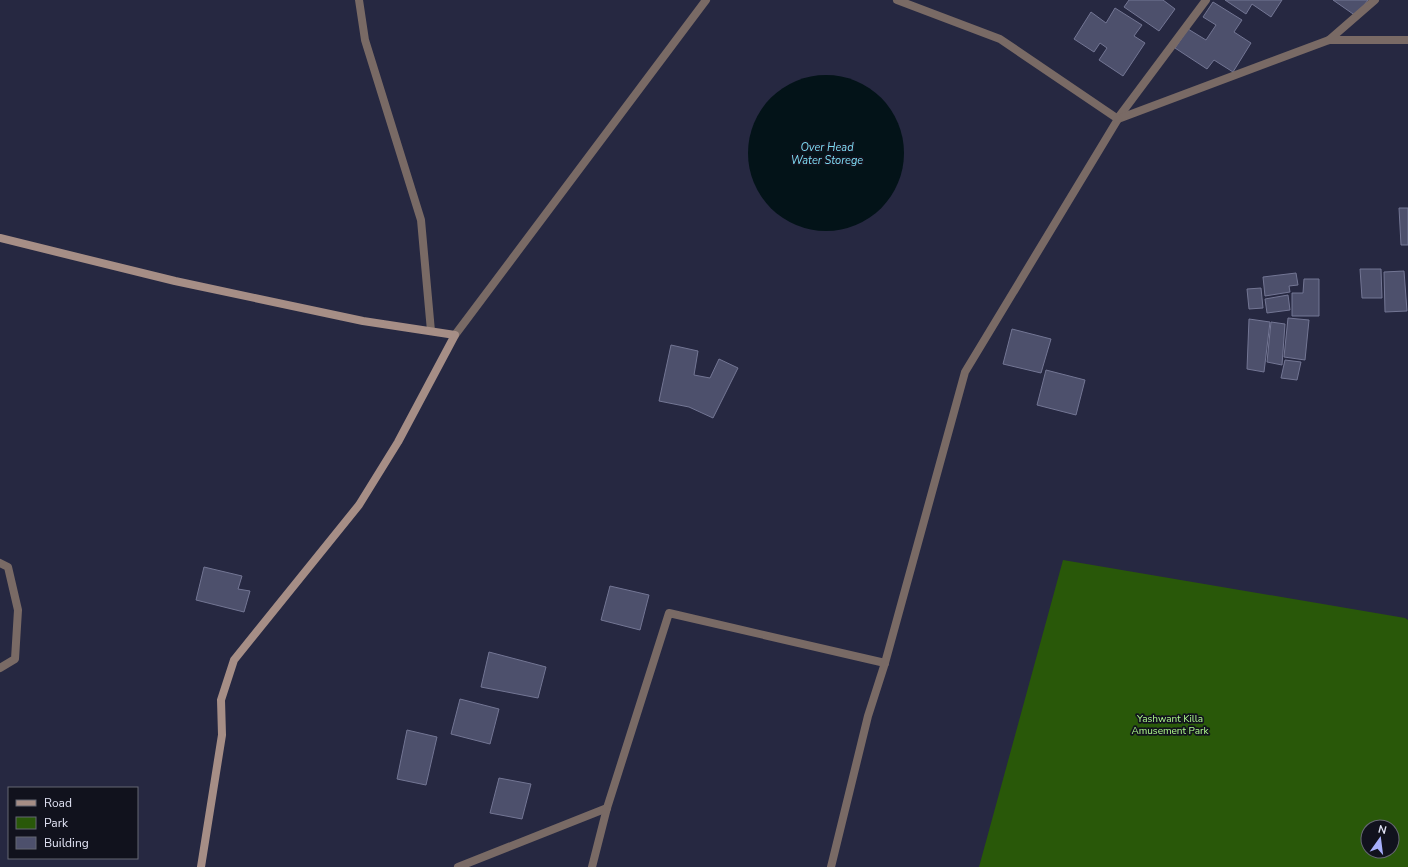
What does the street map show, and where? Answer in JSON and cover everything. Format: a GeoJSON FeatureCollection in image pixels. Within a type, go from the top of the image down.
{"type":"FeatureCollection","features":[{"type":"Feature","properties":{"kind":"main road"},"geometry":{"type":"LineString","coordinates":[[0,238],[175,281],[363,321],[455,335],[398,442],[360,506],[266,618],[234,660],[221,700],[222,735],[201,867]]}},
{"type":"Feature","properties":{"kind":"street"},"geometry":{"type":"LineString","coordinates":[[359,0],[365,40],[421,220],[431,331]]}},
{"type":"Feature","properties":{"kind":"street"},"geometry":{"type":"LineString","coordinates":[[455,335],[706,0]]}},
{"type":"Feature","properties":{"kind":"street"},"geometry":{"type":"LineString","coordinates":[[897,0],[1000,39],[1118,119]]}},
{"type":"Feature","properties":{"kind":"street"},"geometry":{"type":"LineString","coordinates":[[831,867],[868,716],[885,663],[965,372],[1118,119],[1206,0]]}},
{"type":"Feature","properties":{"kind":"street"},"geometry":{"type":"LineString","coordinates":[[1118,119],[1329,40],[1376,0]]}},
{"type":"Feature","properties":{"kind":"street"},"geometry":{"type":"LineString","coordinates":[[1329,40],[1408,40]]}},
{"type":"Feature","properties":{"kind":"street"},"geometry":{"type":"LineString","coordinates":[[0,563],[8,567],[18,610],[15,659],[0,668]]}},
{"type":"Feature","properties":{"kind":"street"},"geometry":{"type":"LineString","coordinates":[[592,867],[607,808],[669,614],[885,663]]}},
{"type":"Feature","properties":{"kind":"street"},"geometry":{"type":"LineString","coordinates":[[458,867],[607,808]]}},
{"type":"Feature","properties":{"kind":"green space","name":"Yashwant Killa Amusement Park"},"geometry":{"type":"Polygon","coordinates":[[[1063,560],[1405,618],[1408,620],[1408,867],[979,867],[1063,560]]]}},
{"type":"Feature","properties":{"kind":"water","name":"Over Head Water Storege"},"geometry":{"type":"Polygon","coordinates":[[[826,75],[856,81],[869,88],[881,98],[891,110],[898,123],[904,153],[898,183],[891,196],[881,208],[869,218],[856,225],[826,231],[796,225],[783,218],[771,208],[761,196],[754,183],[748,153],[754,123],[761,110],[771,98],[783,88],[796,81],[826,75]]]}},
{"type":"Feature","properties":{"kind":"building"},"geometry":{"type":"Polygon","coordinates":[[[1129,0],[1163,0],[1175,9],[1159,31],[1124,7],[1129,0]]]}},
{"type":"Feature","properties":{"kind":"building"},"geometry":{"type":"Polygon","coordinates":[[[1225,0],[1282,0],[1271,17],[1252,4],[1246,14],[1225,0]]]}},
{"type":"Feature","properties":{"kind":"building"},"geometry":{"type":"Polygon","coordinates":[[[1333,0],[1368,0],[1356,16],[1333,0]]]}},
{"type":"Feature","properties":{"kind":"building"},"geometry":{"type":"Polygon","coordinates":[[[1213,2],[1242,20],[1234,32],[1251,43],[1233,72],[1214,60],[1207,69],[1175,48],[1188,29],[1206,40],[1216,25],[1203,17],[1213,2]]]}},
{"type":"Feature","properties":{"kind":"building"},"geometry":{"type":"Polygon","coordinates":[[[1115,8],[1142,25],[1134,36],[1145,43],[1123,76],[1099,60],[1107,48],[1100,43],[1094,52],[1074,39],[1091,12],[1106,23],[1115,8]]]}},
{"type":"Feature","properties":{"kind":"building"},"geometry":{"type":"Polygon","coordinates":[[[1399,208],[1408,208],[1408,245],[1401,245],[1399,208]]]}},
{"type":"Feature","properties":{"kind":"building"},"geometry":{"type":"Polygon","coordinates":[[[1360,269],[1381,269],[1382,298],[1362,298],[1360,269]]]}},
{"type":"Feature","properties":{"kind":"building"},"geometry":{"type":"Polygon","coordinates":[[[1404,271],[1407,311],[1385,312],[1384,272],[1404,271]]]}},
{"type":"Feature","properties":{"kind":"building"},"geometry":{"type":"Polygon","coordinates":[[[1296,273],[1298,285],[1289,286],[1290,292],[1265,296],[1263,277],[1296,273]]]}},
{"type":"Feature","properties":{"kind":"building"},"geometry":{"type":"Polygon","coordinates":[[[1304,279],[1319,279],[1319,316],[1292,316],[1292,293],[1303,293],[1304,279]]]}},
{"type":"Feature","properties":{"kind":"building"},"geometry":{"type":"Polygon","coordinates":[[[1261,288],[1263,308],[1249,309],[1247,289],[1261,288]]]}},
{"type":"Feature","properties":{"kind":"building"},"geometry":{"type":"Polygon","coordinates":[[[1288,295],[1290,310],[1267,313],[1265,299],[1288,295]]]}},
{"type":"Feature","properties":{"kind":"building"},"geometry":{"type":"Polygon","coordinates":[[[1288,318],[1309,320],[1305,360],[1284,357],[1288,318]]]}},
{"type":"Feature","properties":{"kind":"building"},"geometry":{"type":"Polygon","coordinates":[[[1249,319],[1270,322],[1264,372],[1247,369],[1249,319]]]}},
{"type":"Feature","properties":{"kind":"building"},"geometry":{"type":"Polygon","coordinates":[[[1271,322],[1285,324],[1282,365],[1267,362],[1271,322]]]}},
{"type":"Feature","properties":{"kind":"building"},"geometry":{"type":"Polygon","coordinates":[[[1012,329],[1051,339],[1041,373],[1003,364],[1012,329]]]}},
{"type":"Feature","properties":{"kind":"building"},"geometry":{"type":"Polygon","coordinates":[[[671,345],[698,351],[694,375],[710,378],[719,359],[738,368],[713,418],[689,407],[659,401],[671,345]]]}},
{"type":"Feature","properties":{"kind":"building"},"geometry":{"type":"Polygon","coordinates":[[[1285,360],[1301,362],[1297,380],[1281,378],[1285,360]]]}},
{"type":"Feature","properties":{"kind":"building"},"geometry":{"type":"Polygon","coordinates":[[[1046,370],[1085,380],[1076,415],[1037,405],[1046,370]]]}},
{"type":"Feature","properties":{"kind":"building"},"geometry":{"type":"Polygon","coordinates":[[[204,567],[242,576],[238,589],[250,591],[244,612],[196,600],[204,567]]]}},
{"type":"Feature","properties":{"kind":"building"},"geometry":{"type":"Polygon","coordinates":[[[610,586],[649,595],[640,630],[601,620],[610,586]]]}},
{"type":"Feature","properties":{"kind":"building"},"geometry":{"type":"Polygon","coordinates":[[[489,652],[546,667],[538,698],[481,687],[489,652]]]}},
{"type":"Feature","properties":{"kind":"building"},"geometry":{"type":"Polygon","coordinates":[[[460,699],[499,709],[490,744],[451,734],[460,699]]]}},
{"type":"Feature","properties":{"kind":"building"},"geometry":{"type":"Polygon","coordinates":[[[407,730],[437,737],[426,785],[397,779],[407,730]]]}},
{"type":"Feature","properties":{"kind":"building"},"geometry":{"type":"Polygon","coordinates":[[[499,778],[531,784],[522,819],[490,813],[499,778]]]}}]}
